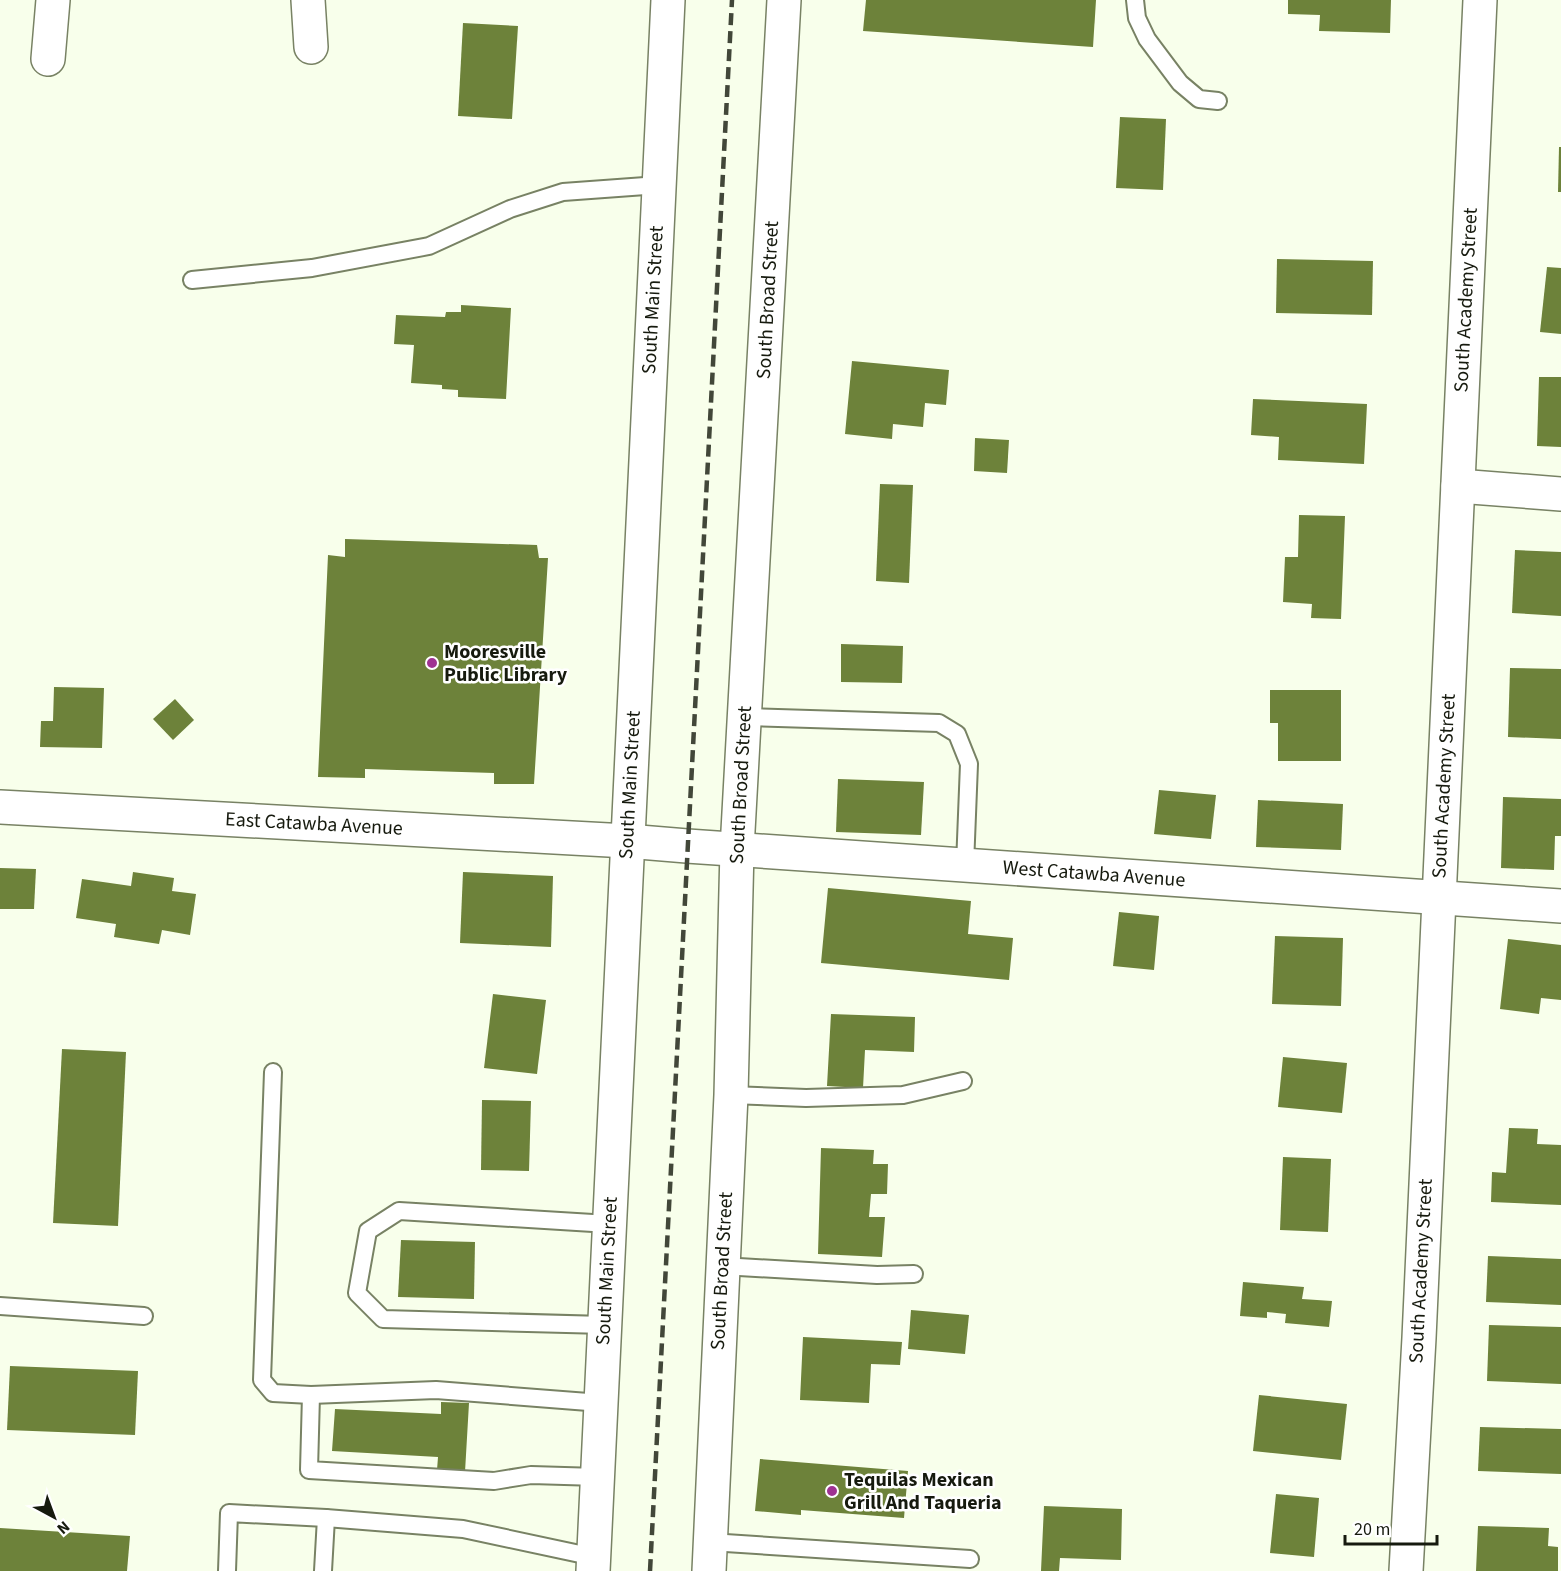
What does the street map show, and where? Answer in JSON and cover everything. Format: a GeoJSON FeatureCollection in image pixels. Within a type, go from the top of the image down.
{"type":"FeatureCollection","features":[{"type":"Feature","properties":{"kind":"street"},"geometry":{"type":"LineString","coordinates":[[48,59],[53,0]]}},
{"type":"Feature","properties":{"kind":"street"},"geometry":{"type":"LineString","coordinates":[[308,0],[311,47]]}},
{"type":"Feature","properties":{"kind":"street","name":"South Main Street"},"geometry":{"type":"LineString","coordinates":[[594,1564],[668,0]]}},
{"type":"Feature","properties":{"kind":"street","name":"South Broad Street"},"geometry":{"type":"LineString","coordinates":[[709,1557],[731,1095],[737,849],[784,0]]}},
{"type":"Feature","properties":{"kind":"street","name":"South Academy Street"},"geometry":{"type":"LineString","coordinates":[[1406,1571],[1480,0]]}},
{"type":"Feature","properties":{"kind":"street"},"geometry":{"type":"LineString","coordinates":[[1458,486],[1561,494]]}},
{"type":"Feature","properties":{"kind":"street","name":"East Catawba Avenue"},"geometry":{"type":"LineString","coordinates":[[0,807],[627,841]]}},
{"type":"Feature","properties":{"kind":"street","name":"West Catawba Avenue"},"geometry":{"type":"LineString","coordinates":[[627,841],[1561,906]]}},
{"type":"Feature","properties":{"kind":"lane"},"geometry":{"type":"LineString","coordinates":[[1135,0],[1137,18],[1147,39],[1180,83],[1199,99],[1218,101]]}},
{"type":"Feature","properties":{"kind":"lane"},"geometry":{"type":"LineString","coordinates":[[192,280],[312,268],[429,246],[510,209],[563,192],[659,185]]}},
{"type":"Feature","properties":{"kind":"lane"},"geometry":{"type":"LineString","coordinates":[[745,717],[939,723],[957,734],[969,764],[966,864]]}},
{"type":"Feature","properties":{"kind":"lane"},"geometry":{"type":"LineString","coordinates":[[273,1072],[262,1380],[273,1393],[311,1395],[436,1390],[601,1403]]}},
{"type":"Feature","properties":{"kind":"lane"},"geometry":{"type":"LineString","coordinates":[[731,1095],[806,1098],[903,1095],[963,1081]]}},
{"type":"Feature","properties":{"kind":"lane"},"geometry":{"type":"LineString","coordinates":[[604,1325],[383,1319],[357,1293],[368,1231],[399,1211],[609,1224]]}},
{"type":"Feature","properties":{"kind":"lane"},"geometry":{"type":"LineString","coordinates":[[722,1266],[877,1275],[914,1274]]}},
{"type":"Feature","properties":{"kind":"lane"},"geometry":{"type":"LineString","coordinates":[[0,1306],[144,1316]]}},
{"type":"Feature","properties":{"kind":"lane"},"geometry":{"type":"LineString","coordinates":[[311,1395],[309,1470],[494,1480],[531,1475],[598,1477]]}},
{"type":"Feature","properties":{"kind":"lane"},"geometry":{"type":"LineString","coordinates":[[227,1571],[229,1513],[463,1529],[594,1564]]}},
{"type":"Feature","properties":{"kind":"lane"},"geometry":{"type":"LineString","coordinates":[[323,1571],[326,1518]]}},
{"type":"Feature","properties":{"kind":"lane"},"geometry":{"type":"LineString","coordinates":[[709,1557],[970,1559]]}},
{"type":"Feature","properties":{"kind":"building"},"geometry":{"type":"Polygon","coordinates":[[[866,0],[1096,0],[1093,47],[863,31],[866,0]]]}},
{"type":"Feature","properties":{"kind":"building"},"geometry":{"type":"Polygon","coordinates":[[[1288,0],[1391,0],[1390,33],[1319,31],[1320,15],[1288,14],[1288,0]]]}},
{"type":"Feature","properties":{"kind":"building"},"geometry":{"type":"Polygon","coordinates":[[[463,23],[518,26],[512,119],[458,116],[463,23]]]}},
{"type":"Feature","properties":{"kind":"building"},"geometry":{"type":"Polygon","coordinates":[[[1120,117],[1166,119],[1163,190],[1116,188],[1120,117]]]}},
{"type":"Feature","properties":{"kind":"building"},"geometry":{"type":"Polygon","coordinates":[[[1559,147],[1561,147],[1561,192],[1558,192],[1559,147]]]}},
{"type":"Feature","properties":{"kind":"building"},"geometry":{"type":"Polygon","coordinates":[[[1277,259],[1373,261],[1372,315],[1276,313],[1277,259]]]}},
{"type":"Feature","properties":{"kind":"building"},"geometry":{"type":"Polygon","coordinates":[[[1547,267],[1561,268],[1561,334],[1540,332],[1547,267]]]}},
{"type":"Feature","properties":{"kind":"building"},"geometry":{"type":"Polygon","coordinates":[[[461,305],[511,308],[506,399],[458,397],[458,390],[442,389],[442,385],[411,383],[414,345],[394,344],[396,315],[445,317],[446,312],[461,312],[461,305]]]}},
{"type":"Feature","properties":{"kind":"building"},"geometry":{"type":"Polygon","coordinates":[[[852,361],[949,370],[946,405],[925,403],[923,427],[893,424],[892,439],[845,434],[852,361]]]}},
{"type":"Feature","properties":{"kind":"building"},"geometry":{"type":"Polygon","coordinates":[[[1539,377],[1561,377],[1561,447],[1537,446],[1539,377]]]}},
{"type":"Feature","properties":{"kind":"building"},"geometry":{"type":"Polygon","coordinates":[[[1253,399],[1367,404],[1364,464],[1278,460],[1279,437],[1251,435],[1253,399]]]}},
{"type":"Feature","properties":{"kind":"building"},"geometry":{"type":"Polygon","coordinates":[[[975,438],[1009,440],[1007,473],[974,471],[975,438]]]}},
{"type":"Feature","properties":{"kind":"building"},"geometry":{"type":"Polygon","coordinates":[[[880,484],[913,485],[909,583],[876,581],[880,484]]]}},
{"type":"Feature","properties":{"kind":"building"},"geometry":{"type":"Polygon","coordinates":[[[1299,515],[1345,516],[1341,619],[1311,618],[1312,604],[1283,602],[1285,557],[1298,557],[1299,515]]]}},
{"type":"Feature","properties":{"kind":"building","name":"Mooresville Public Library"},"geometry":{"type":"Polygon","coordinates":[[[345,539],[537,545],[539,558],[548,558],[534,784],[494,784],[494,773],[365,769],[365,778],[318,777],[328,555],[345,557],[345,539]]]}},
{"type":"Feature","properties":{"kind":"building"},"geometry":{"type":"Polygon","coordinates":[[[1515,550],[1561,552],[1561,616],[1512,613],[1515,550]]]}},
{"type":"Feature","properties":{"kind":"building"},"geometry":{"type":"Polygon","coordinates":[[[841,644],[903,646],[902,683],[841,682],[841,644]]]}},
{"type":"Feature","properties":{"kind":"building"},"geometry":{"type":"Polygon","coordinates":[[[1510,668],[1561,669],[1561,739],[1508,737],[1510,668]]]}},
{"type":"Feature","properties":{"kind":"building"},"geometry":{"type":"Polygon","coordinates":[[[54,687],[104,688],[102,748],[40,747],[41,721],[53,721],[54,687]]]}},
{"type":"Feature","properties":{"kind":"building"},"geometry":{"type":"Polygon","coordinates":[[[1270,690],[1341,690],[1341,761],[1278,761],[1278,723],[1270,723],[1270,690]]]}},
{"type":"Feature","properties":{"kind":"building"},"geometry":{"type":"Polygon","coordinates":[[[175,699],[194,720],[173,740],[153,719],[175,699]]]}},
{"type":"Feature","properties":{"kind":"building"},"geometry":{"type":"Polygon","coordinates":[[[838,779],[924,782],[921,835],[836,832],[838,779]]]}},
{"type":"Feature","properties":{"kind":"building"},"geometry":{"type":"Polygon","coordinates":[[[1159,790],[1216,795],[1211,839],[1154,834],[1159,790]]]}},
{"type":"Feature","properties":{"kind":"building"},"geometry":{"type":"Polygon","coordinates":[[[1503,797],[1561,799],[1561,836],[1555,836],[1554,870],[1501,868],[1503,797]]]}},
{"type":"Feature","properties":{"kind":"building"},"geometry":{"type":"Polygon","coordinates":[[[1258,800],[1343,804],[1341,850],[1256,847],[1258,800]]]}},
{"type":"Feature","properties":{"kind":"building"},"geometry":{"type":"Polygon","coordinates":[[[0,868],[36,869],[34,909],[0,909],[0,868]]]}},
{"type":"Feature","properties":{"kind":"building"},"geometry":{"type":"Polygon","coordinates":[[[133,872],[174,878],[172,891],[196,894],[190,935],[162,930],[159,944],[114,937],[116,924],[76,918],[82,879],[131,886],[133,872]]]}},
{"type":"Feature","properties":{"kind":"building"},"geometry":{"type":"Polygon","coordinates":[[[463,872],[553,876],[551,947],[460,943],[463,872]]]}},
{"type":"Feature","properties":{"kind":"building"},"geometry":{"type":"Polygon","coordinates":[[[828,888],[971,901],[968,934],[1013,938],[1009,980],[821,963],[828,888]]]}},
{"type":"Feature","properties":{"kind":"building"},"geometry":{"type":"Polygon","coordinates":[[[1119,912],[1159,916],[1154,970],[1113,966],[1119,912]]]}},
{"type":"Feature","properties":{"kind":"building"},"geometry":{"type":"Polygon","coordinates":[[[1275,936],[1343,938],[1341,1006],[1272,1004],[1275,936]]]}},
{"type":"Feature","properties":{"kind":"building"},"geometry":{"type":"Polygon","coordinates":[[[1508,939],[1561,945],[1561,1000],[1541,998],[1539,1014],[1500,1009],[1508,939]]]}},
{"type":"Feature","properties":{"kind":"building"},"geometry":{"type":"Polygon","coordinates":[[[493,994],[546,1000],[537,1074],[484,1068],[493,994]]]}},
{"type":"Feature","properties":{"kind":"building"},"geometry":{"type":"Polygon","coordinates":[[[831,1014],[915,1017],[914,1052],[865,1050],[863,1088],[827,1086],[831,1014]]]}},
{"type":"Feature","properties":{"kind":"building"},"geometry":{"type":"Polygon","coordinates":[[[62,1049],[126,1052],[118,1226],[53,1223],[62,1049]]]}},
{"type":"Feature","properties":{"kind":"building"},"geometry":{"type":"Polygon","coordinates":[[[1283,1057],[1347,1063],[1342,1113],[1278,1107],[1283,1057]]]}},
{"type":"Feature","properties":{"kind":"building"},"geometry":{"type":"Polygon","coordinates":[[[482,1100],[531,1101],[529,1171],[481,1170],[482,1100]]]}},
{"type":"Feature","properties":{"kind":"building"},"geometry":{"type":"Polygon","coordinates":[[[1509,1128],[1538,1129],[1537,1144],[1561,1145],[1561,1205],[1491,1202],[1492,1172],[1506,1173],[1509,1128]]]}},
{"type":"Feature","properties":{"kind":"building"},"geometry":{"type":"Polygon","coordinates":[[[821,1148],[874,1150],[873,1164],[888,1164],[887,1194],[871,1194],[869,1217],[885,1217],[882,1257],[818,1254],[821,1148]]]}},
{"type":"Feature","properties":{"kind":"building"},"geometry":{"type":"Polygon","coordinates":[[[1283,1157],[1331,1159],[1328,1232],[1280,1230],[1283,1157]]]}},
{"type":"Feature","properties":{"kind":"building"},"geometry":{"type":"Polygon","coordinates":[[[401,1240],[475,1242],[474,1299],[398,1297],[401,1240]]]}},
{"type":"Feature","properties":{"kind":"building"},"geometry":{"type":"Polygon","coordinates":[[[1488,1256],[1561,1259],[1561,1305],[1486,1302],[1488,1256]]]}},
{"type":"Feature","properties":{"kind":"building"},"geometry":{"type":"Polygon","coordinates":[[[1243,1282],[1304,1287],[1302,1299],[1332,1301],[1329,1327],[1285,1323],[1286,1314],[1267,1312],[1267,1318],[1240,1316],[1243,1282]]]}},
{"type":"Feature","properties":{"kind":"building"},"geometry":{"type":"Polygon","coordinates":[[[911,1310],[969,1315],[965,1354],[908,1349],[911,1310]]]}},
{"type":"Feature","properties":{"kind":"building"},"geometry":{"type":"Polygon","coordinates":[[[1489,1325],[1561,1327],[1561,1384],[1487,1381],[1489,1325]]]}},
{"type":"Feature","properties":{"kind":"building"},"geometry":{"type":"Polygon","coordinates":[[[803,1337],[902,1342],[900,1365],[871,1364],[869,1403],[800,1400],[803,1337]]]}},
{"type":"Feature","properties":{"kind":"building"},"geometry":{"type":"Polygon","coordinates":[[[10,1366],[138,1371],[135,1435],[7,1430],[10,1366]]]}},
{"type":"Feature","properties":{"kind":"building"},"geometry":{"type":"Polygon","coordinates":[[[1259,1395],[1347,1404],[1341,1460],[1253,1451],[1259,1395]]]}},
{"type":"Feature","properties":{"kind":"building"},"geometry":{"type":"Polygon","coordinates":[[[441,1402],[469,1403],[465,1472],[437,1470],[438,1457],[332,1451],[335,1409],[441,1414],[441,1402]]]}},
{"type":"Feature","properties":{"kind":"building"},"geometry":{"type":"Polygon","coordinates":[[[1480,1427],[1561,1429],[1561,1474],[1478,1471],[1480,1427]]]}},
{"type":"Feature","properties":{"kind":"building","name":"Tequilas Mexican Grill And Taqueria"},"geometry":{"type":"Polygon","coordinates":[[[760,1459],[908,1471],[904,1518],[801,1510],[801,1515],[755,1511],[760,1459]]]}},
{"type":"Feature","properties":{"kind":"building"},"geometry":{"type":"Polygon","coordinates":[[[1276,1494],[1319,1498],[1314,1557],[1270,1553],[1276,1494]]]}},
{"type":"Feature","properties":{"kind":"building"},"geometry":{"type":"Polygon","coordinates":[[[1044,1506],[1122,1509],[1121,1560],[1060,1558],[1059,1571],[1041,1571],[1044,1506]]]}},
{"type":"Feature","properties":{"kind":"building"},"geometry":{"type":"Polygon","coordinates":[[[1478,1526],[1549,1528],[1548,1546],[1558,1547],[1558,1571],[1476,1571],[1478,1526]]]}},
{"type":"Feature","properties":{"kind":"building"},"geometry":{"type":"Polygon","coordinates":[[[0,1528],[130,1536],[127,1571],[0,1571],[0,1528]]]}},
{"type":"Feature","properties":{"kind":"railway"},"geometry":{"type":"LineString","coordinates":[[650,1571],[732,0]]}},
{"type":"Feature","properties":{"kind":"place","name":"Mooresville Public Library"},"geometry":{"type":"Point","coordinates":[432,663]}},
{"type":"Feature","properties":{"kind":"place","name":"Tequilas Mexican Grill And Taqueria"},"geometry":{"type":"Point","coordinates":[832,1491]}}]}
